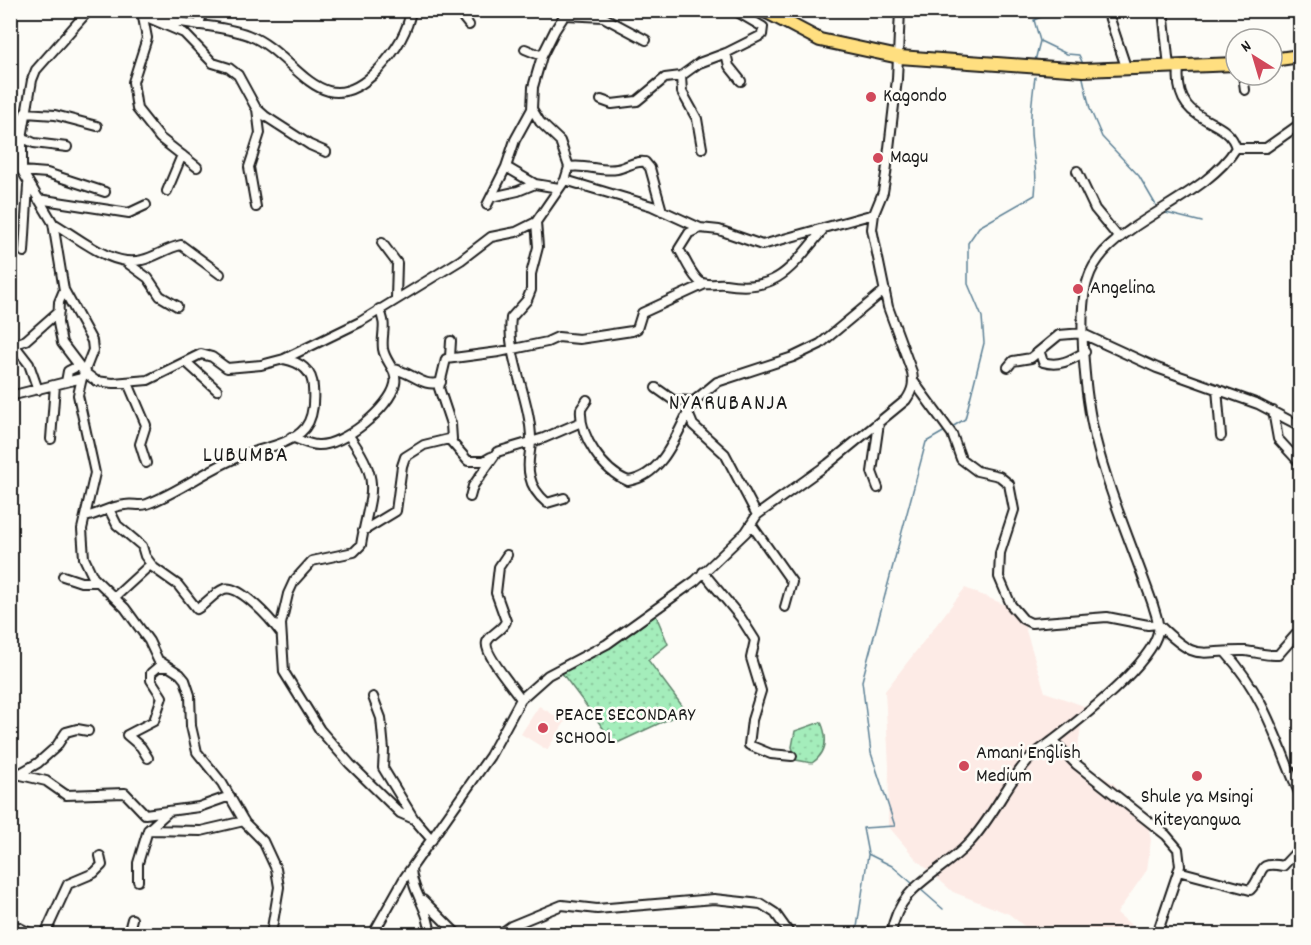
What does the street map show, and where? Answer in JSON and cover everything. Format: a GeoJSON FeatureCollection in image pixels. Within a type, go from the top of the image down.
{"type":"FeatureCollection","features":[{"type":"Feature","properties":{"kind":"highway"},"geometry":{"type":"LineString","coordinates":[[763,10],[820,40],[899,57],[1011,67],[1127,70],[1224,65]]}},
{"type":"Feature","properties":{"kind":"highway"},"geometry":{"type":"LineString","coordinates":[[1284,58],[1300,56]]}},
{"type":"Feature","properties":{"kind":"street"},"geometry":{"type":"LineString","coordinates":[[89,10],[36,70],[28,93],[21,138],[22,171],[53,223],[64,290],[92,341],[93,350],[81,372],[79,405],[95,473],[82,529],[82,548],[88,570],[97,582],[116,597],[149,641],[158,660],[183,677],[188,687],[191,726],[197,752],[230,796],[244,821],[263,841],[276,869],[279,887],[271,934]]}},
{"type":"Feature","properties":{"kind":"street"},"geometry":{"type":"LineString","coordinates":[[199,25],[203,10]]}},
{"type":"Feature","properties":{"kind":"street"},"geometry":{"type":"LineString","coordinates":[[142,13],[258,39],[312,84],[329,92],[342,93],[379,69],[404,33],[411,10]]}},
{"type":"Feature","properties":{"kind":"street"},"geometry":{"type":"LineString","coordinates":[[457,10],[468,25]]}},
{"type":"Feature","properties":{"kind":"street"},"geometry":{"type":"LineString","coordinates":[[602,100],[612,104],[637,101],[664,78],[681,76],[699,63],[726,53],[762,35],[765,28],[734,10]]}},
{"type":"Feature","properties":{"kind":"street"},"geometry":{"type":"LineString","coordinates":[[900,10],[899,57],[886,174],[883,192],[874,214],[874,245],[885,290],[914,382],[952,434],[961,459],[985,475],[1005,479],[1009,484],[1014,510],[1000,553],[999,577],[1005,595],[1023,619],[1031,624],[1117,618],[1148,625],[1159,624]]}},
{"type":"Feature","properties":{"kind":"street"},"geometry":{"type":"LineString","coordinates":[[1107,10],[1127,70]]}},
{"type":"Feature","properties":{"kind":"street"},"geometry":{"type":"LineString","coordinates":[[1162,10],[1181,98],[1193,111],[1228,136],[1236,148]]}},
{"type":"Feature","properties":{"kind":"street"},"geometry":{"type":"LineString","coordinates":[[142,13],[184,33],[213,63],[234,71],[256,108],[261,128],[249,167],[256,207]]}},
{"type":"Feature","properties":{"kind":"street"},"geometry":{"type":"LineString","coordinates":[[142,13],[147,38],[133,82],[137,110],[160,138],[197,167]]}},
{"type":"Feature","properties":{"kind":"street"},"geometry":{"type":"LineString","coordinates":[[487,205],[506,167],[512,146],[532,109],[533,87],[542,56],[555,30],[567,13],[603,17],[646,40]]}},
{"type":"Feature","properties":{"kind":"street"},"geometry":{"type":"LineString","coordinates":[[525,49],[542,56]]}},
{"type":"Feature","properties":{"kind":"street"},"geometry":{"type":"LineString","coordinates":[[726,53],[729,66],[741,81]]}},
{"type":"Feature","properties":{"kind":"street"},"geometry":{"type":"LineString","coordinates":[[681,76],[682,92],[697,119],[702,148]]}},
{"type":"Feature","properties":{"kind":"street"},"geometry":{"type":"LineString","coordinates":[[256,108],[310,145],[326,152]]}},
{"type":"Feature","properties":{"kind":"street"},"geometry":{"type":"LineString","coordinates":[[64,290],[59,311],[62,343],[81,372],[96,381],[128,383],[160,377],[206,354],[227,368],[284,359],[360,322],[461,260],[491,237],[516,232],[536,222],[565,180],[569,167],[560,141],[540,122],[532,109]]}},
{"type":"Feature","properties":{"kind":"street"},"geometry":{"type":"LineString","coordinates":[[67,147],[34,143],[10,130],[25,114],[55,115],[97,126]]}},
{"type":"Feature","properties":{"kind":"street"},"geometry":{"type":"LineString","coordinates":[[1300,124],[1266,148],[1236,148],[1215,172],[1119,238],[1104,253],[1088,279],[1083,333],[1095,435],[1159,624],[1193,652],[1247,651],[1278,655],[1300,630]]}},
{"type":"Feature","properties":{"kind":"street"},"geometry":{"type":"LineString","coordinates":[[166,191],[182,154]]}},
{"type":"Feature","properties":{"kind":"street"},"geometry":{"type":"LineString","coordinates":[[569,167],[580,165],[588,169],[614,169],[640,161],[645,162],[650,168],[662,211]]}},
{"type":"Feature","properties":{"kind":"street"},"geometry":{"type":"LineString","coordinates":[[506,167],[535,184],[559,188]]}},
{"type":"Feature","properties":{"kind":"street"},"geometry":{"type":"LineString","coordinates":[[22,171],[47,174],[105,192]]}},
{"type":"Feature","properties":{"kind":"street"},"geometry":{"type":"LineString","coordinates":[[1077,171],[1095,209],[1119,238]]}},
{"type":"Feature","properties":{"kind":"street"},"geometry":{"type":"LineString","coordinates":[[565,180],[662,211],[700,228],[719,230],[762,245],[874,214]]}},
{"type":"Feature","properties":{"kind":"street"},"geometry":{"type":"LineString","coordinates":[[24,252],[28,183]]}},
{"type":"Feature","properties":{"kind":"street"},"geometry":{"type":"LineString","coordinates":[[492,197],[535,184]]}},
{"type":"Feature","properties":{"kind":"street"},"geometry":{"type":"LineString","coordinates":[[38,199],[129,213],[146,205]]}},
{"type":"Feature","properties":{"kind":"street"},"geometry":{"type":"LineString","coordinates":[[536,222],[538,247],[531,274],[531,290],[527,300],[511,318],[511,348],[521,378],[531,442],[528,461],[533,486],[547,503],[564,498]]}},
{"type":"Feature","properties":{"kind":"street"},"geometry":{"type":"LineString","coordinates":[[53,223],[110,257],[126,262],[148,278],[160,296],[177,306]]}},
{"type":"Feature","properties":{"kind":"street"},"geometry":{"type":"LineString","coordinates":[[700,228],[689,233],[679,249],[698,280],[705,284],[748,287],[770,283],[788,271],[822,230]]}},
{"type":"Feature","properties":{"kind":"street"},"geometry":{"type":"LineString","coordinates":[[382,243],[397,263],[396,298]]}},
{"type":"Feature","properties":{"kind":"street"},"geometry":{"type":"LineString","coordinates":[[126,262],[142,260],[181,245],[220,274]]}},
{"type":"Feature","properties":{"kind":"street"},"geometry":{"type":"LineString","coordinates":[[581,422],[531,442],[504,448],[484,460],[468,461],[452,439],[451,424],[439,394],[444,362],[450,357],[474,356],[547,342],[558,337],[579,339],[635,330],[642,314],[705,284]]}},
{"type":"Feature","properties":{"kind":"street"},"geometry":{"type":"LineString","coordinates":[[587,400],[580,409],[581,422],[591,444],[613,474],[628,481],[640,477],[671,449],[694,401],[717,382],[793,357],[820,344],[885,290]]}},
{"type":"Feature","properties":{"kind":"street"},"geometry":{"type":"LineString","coordinates":[[291,437],[319,445],[349,436],[389,397],[395,384],[393,369],[384,354],[386,328],[379,309]]}},
{"type":"Feature","properties":{"kind":"street"},"geometry":{"type":"LineString","coordinates":[[38,390],[29,364],[13,346],[59,311]]}},
{"type":"Feature","properties":{"kind":"street"},"geometry":{"type":"LineString","coordinates":[[1008,367],[1013,361],[1024,360],[1040,353],[1059,335],[1083,333],[1142,362],[1273,411],[1300,426]]}},
{"type":"Feature","properties":{"kind":"street"},"geometry":{"type":"LineString","coordinates":[[450,357],[452,341]]}},
{"type":"Feature","properties":{"kind":"street"},"geometry":{"type":"LineString","coordinates":[[1040,353],[1043,362],[1054,364],[1067,362],[1085,352]]}},
{"type":"Feature","properties":{"kind":"street"},"geometry":{"type":"LineString","coordinates":[[85,517],[124,505],[146,504],[168,496],[236,458],[291,437],[305,428],[310,418],[313,384],[311,376],[301,365],[284,359]]}},
{"type":"Feature","properties":{"kind":"street"},"geometry":{"type":"LineString","coordinates":[[186,362],[217,390]]}},
{"type":"Feature","properties":{"kind":"street"},"geometry":{"type":"LineString","coordinates":[[393,369],[410,373],[429,384],[441,382]]}},
{"type":"Feature","properties":{"kind":"street"},"geometry":{"type":"LineString","coordinates":[[66,382],[68,371],[81,372]]}},
{"type":"Feature","properties":{"kind":"street"},"geometry":{"type":"LineString","coordinates":[[10,396],[66,382],[81,372]]}},
{"type":"Feature","properties":{"kind":"street"},"geometry":{"type":"LineString","coordinates":[[373,934],[411,869],[490,756],[521,699],[548,675],[607,644],[676,595],[703,572],[758,515],[906,400],[914,382]]}},
{"type":"Feature","properties":{"kind":"street"},"geometry":{"type":"LineString","coordinates":[[128,383],[145,417],[146,430],[140,444],[146,463]]}},
{"type":"Feature","properties":{"kind":"street"},"geometry":{"type":"LineString","coordinates":[[51,439],[55,385]]}},
{"type":"Feature","properties":{"kind":"street"},"geometry":{"type":"LineString","coordinates":[[656,388],[673,400],[694,401]]}},
{"type":"Feature","properties":{"kind":"street"},"geometry":{"type":"LineString","coordinates":[[1217,389],[1221,436]]}},
{"type":"Feature","properties":{"kind":"street"},"geometry":{"type":"LineString","coordinates":[[1273,411],[1278,439],[1300,463]]}},
{"type":"Feature","properties":{"kind":"street"},"geometry":{"type":"LineString","coordinates":[[688,413],[693,425],[725,454],[758,515]]}},
{"type":"Feature","properties":{"kind":"street"},"geometry":{"type":"LineString","coordinates":[[878,488],[872,472],[879,423]]}},
{"type":"Feature","properties":{"kind":"street"},"geometry":{"type":"LineString","coordinates":[[349,436],[369,467],[373,484],[361,545],[354,552],[322,557],[306,566],[300,573],[288,594],[280,632],[284,672],[320,730],[388,802],[400,813],[414,819]]}},
{"type":"Feature","properties":{"kind":"street"},"geometry":{"type":"LineString","coordinates":[[363,531],[396,511],[405,457],[424,445],[452,439]]}},
{"type":"Feature","properties":{"kind":"street"},"geometry":{"type":"LineString","coordinates":[[470,497],[473,486],[491,457]]}},
{"type":"Feature","properties":{"kind":"street"},"geometry":{"type":"LineString","coordinates":[[110,509],[117,525],[142,546],[142,552],[151,564],[178,585],[196,609],[223,589],[229,589],[249,600],[268,616],[280,632]]}},
{"type":"Feature","properties":{"kind":"street"},"geometry":{"type":"LineString","coordinates":[[751,524],[792,582],[785,607]]}},
{"type":"Feature","properties":{"kind":"street"},"geometry":{"type":"LineString","coordinates":[[507,555],[499,567],[496,593],[506,621],[489,638],[486,648],[489,657],[509,679],[521,699]]}},
{"type":"Feature","properties":{"kind":"street"},"geometry":{"type":"LineString","coordinates":[[116,597],[151,564]]}},
{"type":"Feature","properties":{"kind":"street"},"geometry":{"type":"LineString","coordinates":[[703,572],[746,624],[755,640],[751,658],[761,691],[752,720],[749,745],[771,754],[792,756]]}},
{"type":"Feature","properties":{"kind":"street"},"geometry":{"type":"LineString","coordinates":[[63,576],[81,582],[97,582]]}},
{"type":"Feature","properties":{"kind":"street"},"geometry":{"type":"LineString","coordinates":[[891,934],[896,916],[910,890],[969,844],[988,822],[1026,763],[1137,667],[1152,646],[1159,624]]}},
{"type":"Feature","properties":{"kind":"street"},"geometry":{"type":"LineString","coordinates":[[1226,653],[1242,670],[1257,693],[1300,795]]}},
{"type":"Feature","properties":{"kind":"street"},"geometry":{"type":"LineString","coordinates":[[148,758],[141,747],[127,735],[154,721],[162,697],[151,680],[151,673],[158,667],[170,667]]}},
{"type":"Feature","properties":{"kind":"street"},"geometry":{"type":"LineString","coordinates":[[374,697],[381,718],[384,750],[382,768],[414,819],[432,840]]}},
{"type":"Feature","properties":{"kind":"street"},"geometry":{"type":"LineString","coordinates":[[10,779],[21,775],[56,747],[66,732],[77,729],[88,731]]}},
{"type":"Feature","properties":{"kind":"street"},"geometry":{"type":"LineString","coordinates":[[1053,741],[1076,765],[1166,835],[1178,849],[1178,871],[1157,934]]}},
{"type":"Feature","properties":{"kind":"street"},"geometry":{"type":"LineString","coordinates":[[21,775],[46,781],[66,795],[124,793],[145,814],[199,807],[230,796]]}},
{"type":"Feature","properties":{"kind":"street"},"geometry":{"type":"LineString","coordinates":[[138,881],[138,863],[148,830],[151,824],[170,810]]}},
{"type":"Feature","properties":{"kind":"street"},"geometry":{"type":"LineString","coordinates":[[148,830],[201,831],[244,821]]}},
{"type":"Feature","properties":{"kind":"street"},"geometry":{"type":"LineString","coordinates":[[1178,871],[1250,890],[1265,866],[1273,863],[1283,866],[1300,848]]}},
{"type":"Feature","properties":{"kind":"street"},"geometry":{"type":"LineString","coordinates":[[45,934],[68,884],[94,873],[102,865],[100,856]]}},
{"type":"Feature","properties":{"kind":"street"},"geometry":{"type":"LineString","coordinates":[[411,869],[412,884],[428,918],[430,934]]}},
{"type":"Feature","properties":{"kind":"street"},"geometry":{"type":"LineString","coordinates":[[420,897],[458,934]]}},
{"type":"Feature","properties":{"kind":"street"},"geometry":{"type":"LineString","coordinates":[[500,934],[511,926],[562,905],[597,909],[714,899],[761,904],[775,913],[790,934]]}},
{"type":"Feature","properties":{"kind":"street"},"geometry":{"type":"LineString","coordinates":[[128,934],[132,920]]}},
{"type":"Feature","properties":{"kind":"street"},"geometry":{"type":"LineString","coordinates":[[10,923],[32,934]]}},
{"type":"Feature","properties":{"kind":"shaded area"},"geometry":{"type":"Polygon","coordinates":[[[965,588],[1020,611],[1045,692],[1084,706],[1076,760],[1113,783],[1148,826],[1151,840],[1147,870],[1117,913],[1142,934],[1034,934],[1009,914],[953,892],[916,859],[888,826],[889,767],[885,691],[965,588]]]}},
{"type":"Feature","properties":{"kind":"shaded area","name":"PEACE SECONDARY SCHOOL"},"geometry":{"type":"Polygon","coordinates":[[[539,706],[565,722],[547,750],[521,734],[539,706]]]}},
{"type":"Feature","properties":{"kind":"green space"},"geometry":{"type":"Polygon","coordinates":[[[655,613],[668,644],[648,660],[686,711],[615,744],[561,672],[655,613]]]}},
{"type":"Feature","properties":{"kind":"green space"},"geometry":{"type":"Polygon","coordinates":[[[821,722],[825,734],[825,745],[821,755],[812,763],[796,760],[792,747],[795,731],[821,722]]]}},
{"type":"Feature","properties":{"kind":"waterway"},"geometry":{"type":"LineString","coordinates":[[1035,61],[1040,41],[1034,20],[1043,16],[1042,10]]}},
{"type":"Feature","properties":{"kind":"waterway"},"geometry":{"type":"LineString","coordinates":[[1040,41],[1067,54],[1079,55],[1083,64]]}},
{"type":"Feature","properties":{"kind":"waterway"},"geometry":{"type":"LineString","coordinates":[[952,427],[965,419],[984,343],[982,317],[968,284],[968,243],[979,227],[1035,195],[1036,181],[1031,127],[1035,77]]}},
{"type":"Feature","properties":{"kind":"waterway"},"geometry":{"type":"LineString","coordinates":[[1083,78],[1090,109],[1102,137],[1139,176],[1157,207]]}},
{"type":"Feature","properties":{"kind":"waterway"},"geometry":{"type":"LineString","coordinates":[[1162,212],[1202,222]]}},
{"type":"Feature","properties":{"kind":"waterway"},"geometry":{"type":"LineString","coordinates":[[913,884],[892,866],[868,854],[863,828],[895,826],[871,753],[862,681],[926,442],[945,431]]}},
{"type":"Feature","properties":{"kind":"waterway"},"geometry":{"type":"LineString","coordinates":[[856,934],[868,855]]}},
{"type":"Feature","properties":{"kind":"waterway"},"geometry":{"type":"LineString","coordinates":[[919,888],[943,909]]}},
{"type":"Feature","properties":{"kind":"place","name":"Kagondo"},"geometry":{"type":"Point","coordinates":[871,97]}},
{"type":"Feature","properties":{"kind":"place","name":"Magu"},"geometry":{"type":"Point","coordinates":[878,158]}},
{"type":"Feature","properties":{"kind":"place","name":"Angelina"},"geometry":{"type":"Point","coordinates":[1078,289]}},
{"type":"Feature","properties":{"kind":"place","name":"PEACE SECONDARY SCHOOL"},"geometry":{"type":"Point","coordinates":[543,728]}},
{"type":"Feature","properties":{"kind":"place","name":"Amani English Medium"},"geometry":{"type":"Point","coordinates":[964,766]}},
{"type":"Feature","properties":{"kind":"place","name":"Shule ya Msingi Kiteyangwa"},"geometry":{"type":"Point","coordinates":[1197,776]}},
{"type":"Feature","properties":{"kind":"district","name":"NYARUBANJA"},"geometry":{"type":"Point","coordinates":[729,404]}},
{"type":"Feature","properties":{"kind":"district","name":"LUBUMBA"},"geometry":{"type":"Point","coordinates":[246,456]}}]}
